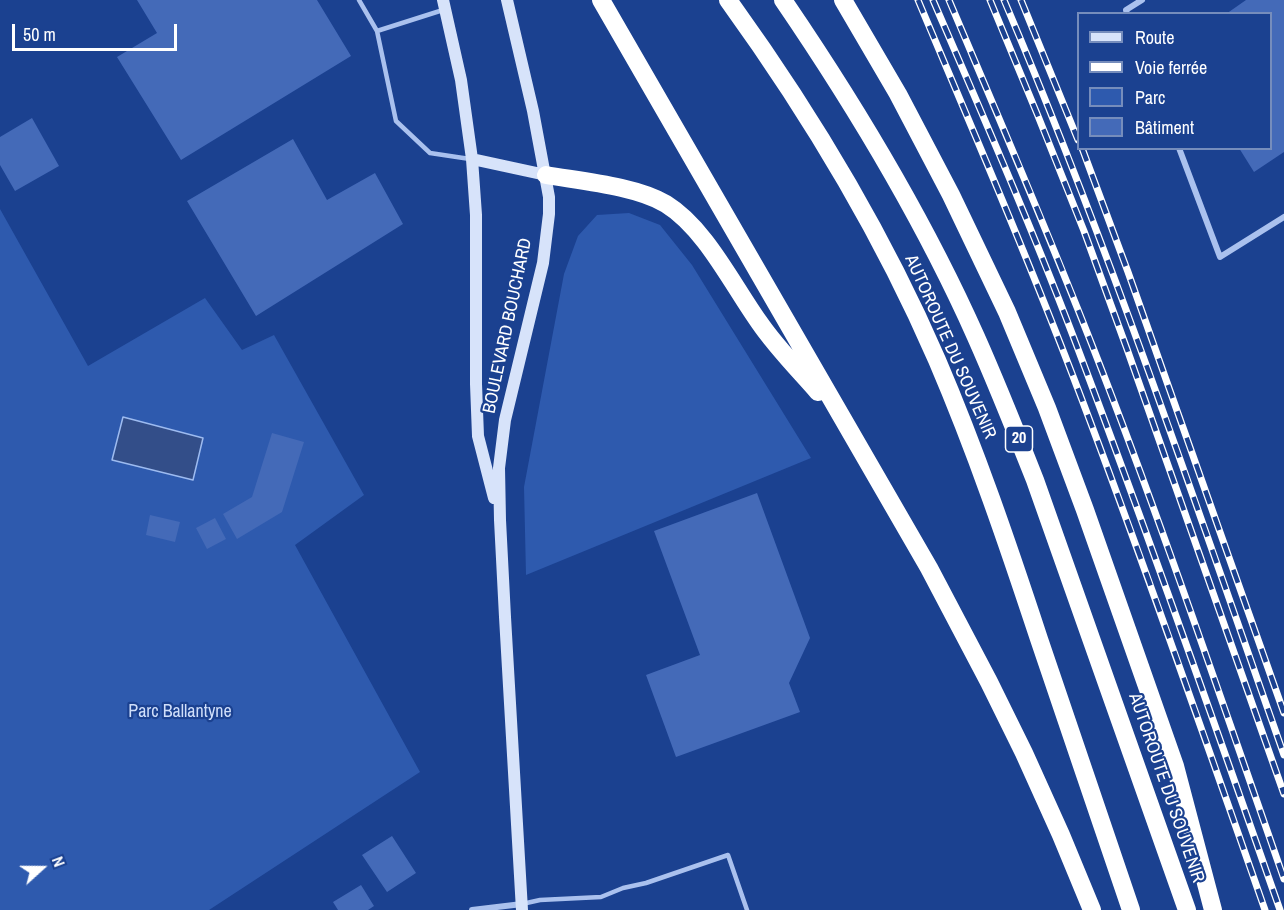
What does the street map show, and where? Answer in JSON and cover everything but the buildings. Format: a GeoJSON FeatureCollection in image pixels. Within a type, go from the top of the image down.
{"type":"FeatureCollection","features":[{"type":"Feature","properties":{"kind":"highway"},"geometry":{"type":"LineString","coordinates":[[601,0],[929,568],[1007,717],[1046,801],[1092,910]]}},
{"type":"Feature","properties":{"kind":"highway","name":"AUTOROUTE DU SOUVENIR"},"geometry":{"type":"LineString","coordinates":[[728,0],[788,87],[849,186],[893,268],[937,360],[1004,537],[1131,910]]}},
{"type":"Feature","properties":{"kind":"highway","name":"AUTOROUTE DU SOUVENIR"},"geometry":{"type":"LineString","coordinates":[[783,0],[878,147],[931,245],[975,335],[1035,480],[1187,910]]}},
{"type":"Feature","properties":{"kind":"highway"},"geometry":{"type":"LineString","coordinates":[[843,0],[951,195],[1007,312],[1033,374],[1082,499],[1175,765],[1213,910]]}},
{"type":"Feature","properties":{"kind":"highway"},"geometry":{"type":"LineString","coordinates":[[546,175],[638,192],[666,204],[682,216],[707,245],[760,324],[847,426]]}},
{"type":"Feature","properties":{"kind":"main road","name":"BOULEVARD BOUCHARD"},"geometry":{"type":"LineString","coordinates":[[507,0],[533,111],[549,197],[543,263],[505,420],[499,468],[522,907]]}},
{"type":"Feature","properties":{"kind":"main road","name":"BOULEVARD BOUCHARD"},"geometry":{"type":"LineString","coordinates":[[444,5],[461,80],[472,159],[476,235],[478,436],[500,520]]}},
{"type":"Feature","properties":{"kind":"main road"},"geometry":{"type":"LineString","coordinates":[[472,159],[546,175]]}},
{"type":"Feature","properties":{"kind":"street"},"geometry":{"type":"LineString","coordinates":[[1126,12],[1126,10],[1142,0]]}},
{"type":"Feature","properties":{"kind":"street"},"geometry":{"type":"LineString","coordinates":[[1180,150],[1220,257],[1284,217]]}},
{"type":"Feature","properties":{"kind":"street"},"geometry":{"type":"LineString","coordinates":[[472,910],[501,906],[522,907]]}},
{"type":"Feature","properties":{"kind":"lane"},"geometry":{"type":"LineString","coordinates":[[359,0],[377,31],[396,121],[430,153],[472,159]]}},
{"type":"Feature","properties":{"kind":"lane"},"geometry":{"type":"LineString","coordinates":[[377,31],[444,5]]}},
{"type":"Feature","properties":{"kind":"lane"},"geometry":{"type":"LineString","coordinates":[[522,907],[540,900],[601,897],[728,855],[747,910]]}},
{"type":"Feature","properties":{"kind":"green space","name":"Parc Ballantyne"},"geometry":{"type":"Polygon","coordinates":[[[0,209],[88,366],[205,298],[242,350],[274,335],[364,495],[295,545],[420,772],[209,910],[0,910],[0,209]]]}},
{"type":"Feature","properties":{"kind":"green space"},"geometry":{"type":"Polygon","coordinates":[[[629,213],[660,225],[692,265],[811,458],[526,575],[524,487],[564,274],[578,236],[597,215],[629,213]]]}},
{"type":"Feature","properties":{"kind":"shaded area"},"geometry":{"type":"Polygon","coordinates":[[[123,417],[203,438],[193,480],[112,460],[123,417]]]}},
{"type":"Feature","properties":{"kind":"railway"},"geometry":{"type":"LineString","coordinates":[[918,0],[1070,368],[1157,604],[1265,910]]}},
{"type":"Feature","properties":{"kind":"railway"},"geometry":{"type":"LineString","coordinates":[[933,0],[1064,312],[1157,564],[1280,910]]}},
{"type":"Feature","properties":{"kind":"railway"},"geometry":{"type":"LineString","coordinates":[[949,0],[1023,174],[1119,415],[1284,879]]}},
{"type":"Feature","properties":{"kind":"railway"},"geometry":{"type":"LineString","coordinates":[[990,0],[1084,231],[1284,794]]}},
{"type":"Feature","properties":{"kind":"railway"},"geometry":{"type":"LineString","coordinates":[[1004,0],[1043,93],[1115,281],[1284,755]]}},
{"type":"Feature","properties":{"kind":"railway"},"geometry":{"type":"LineString","coordinates":[[1021,0],[1077,138]]}},
{"type":"Feature","properties":{"kind":"railway"},"geometry":{"type":"LineString","coordinates":[[1083,150],[1284,713]]}}]}
